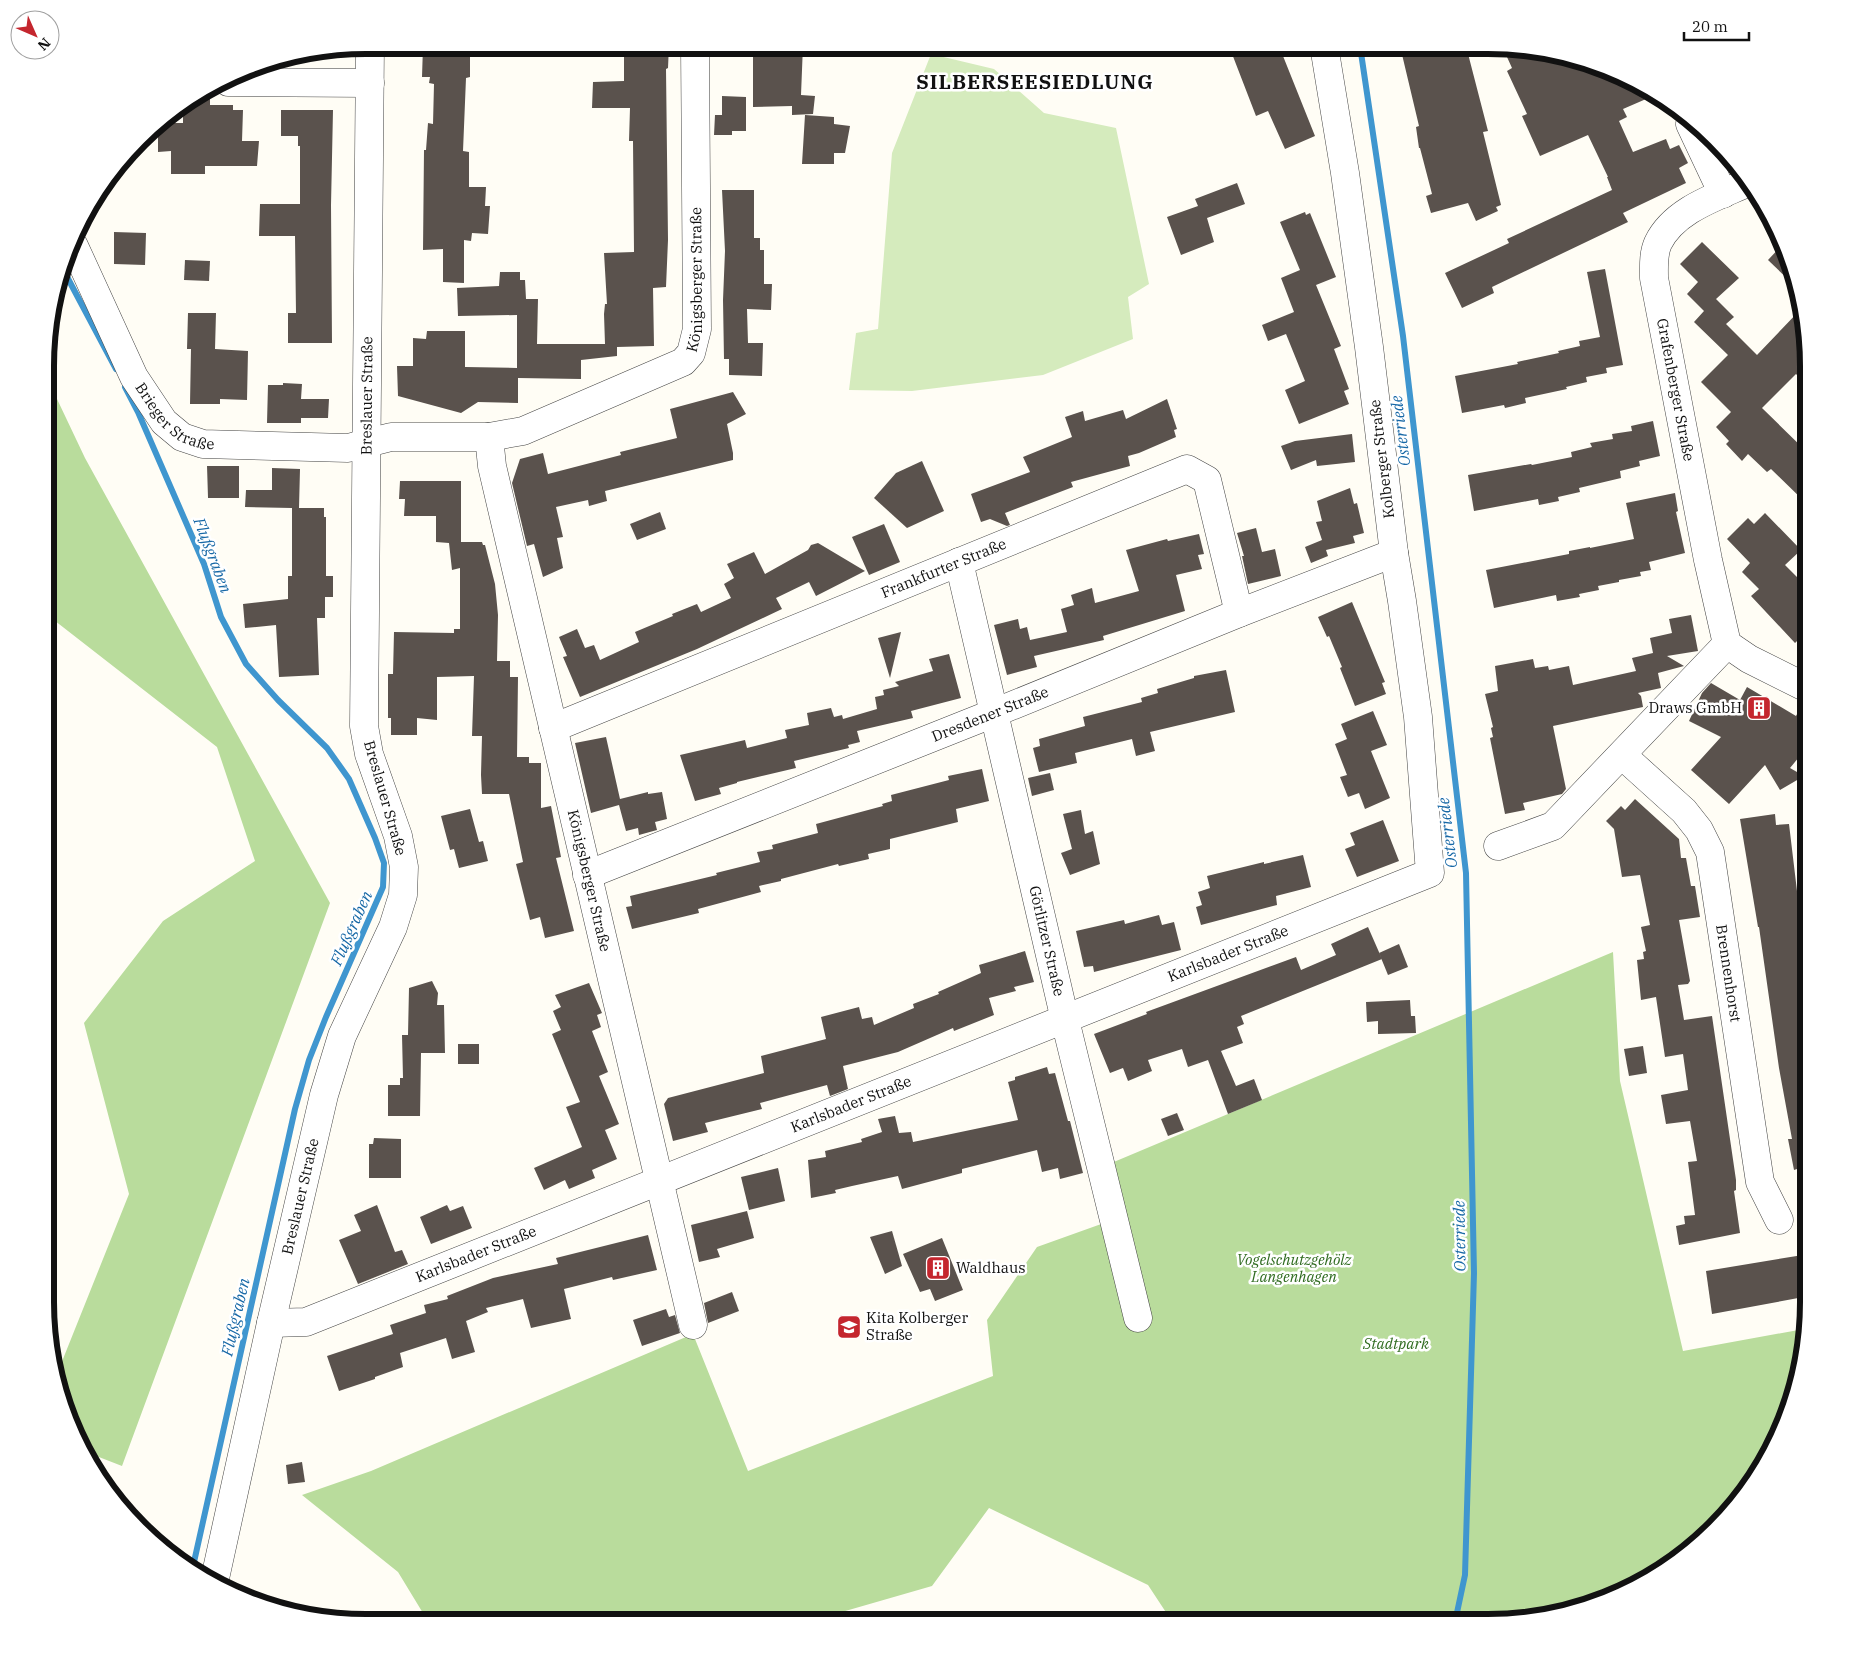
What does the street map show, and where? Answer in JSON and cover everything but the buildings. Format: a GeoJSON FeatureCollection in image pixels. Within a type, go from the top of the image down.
{"type":"FeatureCollection","features":[{"type":"Feature","properties":{"kind":"street","name":"Breslauer Straße"},"geometry":{"type":"LineString","coordinates":[[216,1575],[271,1323],[324,1095],[339,1045],[394,927],[403,895],[404,867],[398,836],[369,754],[364,726],[370,54]]}},
{"type":"Feature","properties":{"kind":"street","name":"Königsberger Straße"},"geometry":{"type":"LineString","coordinates":[[368,444],[390,438],[489,437],[523,432],[682,362],[691,353],[697,329],[695,54]]}},
{"type":"Feature","properties":{"kind":"street","name":"Kolberger Straße"},"geometry":{"type":"LineString","coordinates":[[1325,54],[1345,174],[1369,347],[1394,554],[1418,716],[1430,873]]}},
{"type":"Feature","properties":{"kind":"street"},"geometry":{"type":"LineString","coordinates":[[237,82],[370,83]]}},
{"type":"Feature","properties":{"kind":"street"},"geometry":{"type":"LineString","coordinates":[[1693,130],[1723,194]]}},
{"type":"Feature","properties":{"kind":"street","name":"Grafenberger Straße"},"geometry":{"type":"LineString","coordinates":[[1727,644],[1708,560],[1654,278],[1654,262],[1658,244],[1668,228],[1685,214],[1743,185]]}},
{"type":"Feature","properties":{"kind":"street","name":"Brieger Straße"},"geometry":{"type":"LineString","coordinates":[[76,251],[134,377],[164,422],[182,437],[203,444],[348,448],[368,444]]}},
{"type":"Feature","properties":{"kind":"street","name":"Königsberger Straße"},"geometry":{"type":"LineString","coordinates":[[489,437],[492,466],[693,1325]]}},
{"type":"Feature","properties":{"kind":"street","name":"Frankfurter Straße"},"geometry":{"type":"LineString","coordinates":[[553,728],[1187,469],[1207,480],[1240,613]]}},
{"type":"Feature","properties":{"kind":"street","name":"Dresdener Straße"},"geometry":{"type":"LineString","coordinates":[[587,875],[1240,613],[1394,554]]}},
{"type":"Feature","properties":{"kind":"street","name":"Görlitzer Straße"},"geometry":{"type":"LineString","coordinates":[[959,562],[1065,1020],[1138,1318]]}},
{"type":"Feature","properties":{"kind":"street"},"geometry":{"type":"LineString","coordinates":[[1498,846],[1553,826],[1727,644],[1749,659],[1800,685]]}},
{"type":"Feature","properties":{"kind":"street","name":"Brennenhorst"},"geometry":{"type":"LineString","coordinates":[[1622,754],[1684,811],[1699,830],[1710,852],[1760,1182],[1779,1220]]}},
{"type":"Feature","properties":{"kind":"street","name":"Karlsbader Straße"},"geometry":{"type":"LineString","coordinates":[[271,1323],[306,1322],[1430,873]]}},
{"type":"Feature","properties":{"kind":"green space"},"geometry":{"type":"Polygon","coordinates":[[[931,54],[994,69],[1044,113],[1116,128],[1149,284],[1128,297],[1133,339],[1043,375],[912,391],[849,390],[856,333],[878,329],[892,153],[931,54]]]}},
{"type":"Feature","properties":{"kind":"green space"},"geometry":{"type":"Polygon","coordinates":[[[54,393],[85,458],[330,903],[122,1466],[95,1455],[70,1402],[60,1365],[129,1194],[84,1023],[163,921],[255,861],[217,747],[54,620],[54,393]]]}},
{"type":"Feature","properties":{"kind":"green space","name":"Stadtpark"},"geometry":{"type":"Polygon","coordinates":[[[1613,952],[1620,1081],[1683,1351],[1799,1330],[1790,1383],[1784,1402],[1768,1440],[1748,1476],[1709,1523],[1678,1550],[1662,1562],[1626,1582],[1588,1598],[1569,1604],[1509,1614],[1167,1614],[1148,1585],[989,1508],[932,1586],[835,1614],[424,1614],[398,1572],[302,1495],[371,1471],[693,1334],[748,1471],[993,1376],[987,1320],[1037,1247],[1104,1223],[1090,1172],[1613,952]]]}},
{"type":"Feature","properties":{"kind":"waterway","name":"Osterriede"},"geometry":{"type":"LineString","coordinates":[[1361,54],[1403,336],[1466,873],[1474,1273],[1465,1575],[1457,1614]]}},
{"type":"Feature","properties":{"kind":"waterway","name":"Flußgraben"},"geometry":{"type":"LineString","coordinates":[[67,276],[116,369]]}},
{"type":"Feature","properties":{"kind":"waterway","name":"Flußgraben"},"geometry":{"type":"LineString","coordinates":[[125,387],[138,412],[204,564],[221,617],[246,664],[278,700],[327,748],[349,779],[384,863],[383,887],[326,1017],[309,1060],[295,1109],[194,1563]]}},
{"type":"Feature","properties":{"kind":"place","name":"Draws GmbH"},"geometry":{"type":"Point","coordinates":[1759,708]}},
{"type":"Feature","properties":{"kind":"place","name":"Waldhaus"},"geometry":{"type":"Point","coordinates":[938,1268]}},
{"type":"Feature","properties":{"kind":"place","name":"Kita Kolberger Straße"},"geometry":{"type":"Point","coordinates":[849,1327]}},
{"type":"Feature","properties":{"kind":"district","name":"SILBERSEESIEDLUNG"},"geometry":{"type":"Point","coordinates":[1035,82]}},
{"type":"Feature","properties":{"kind":"park label","name":"Vogelschutzgehölz Langenhagen"},"geometry":{"type":"Point","coordinates":[1294,1268]}}]}
